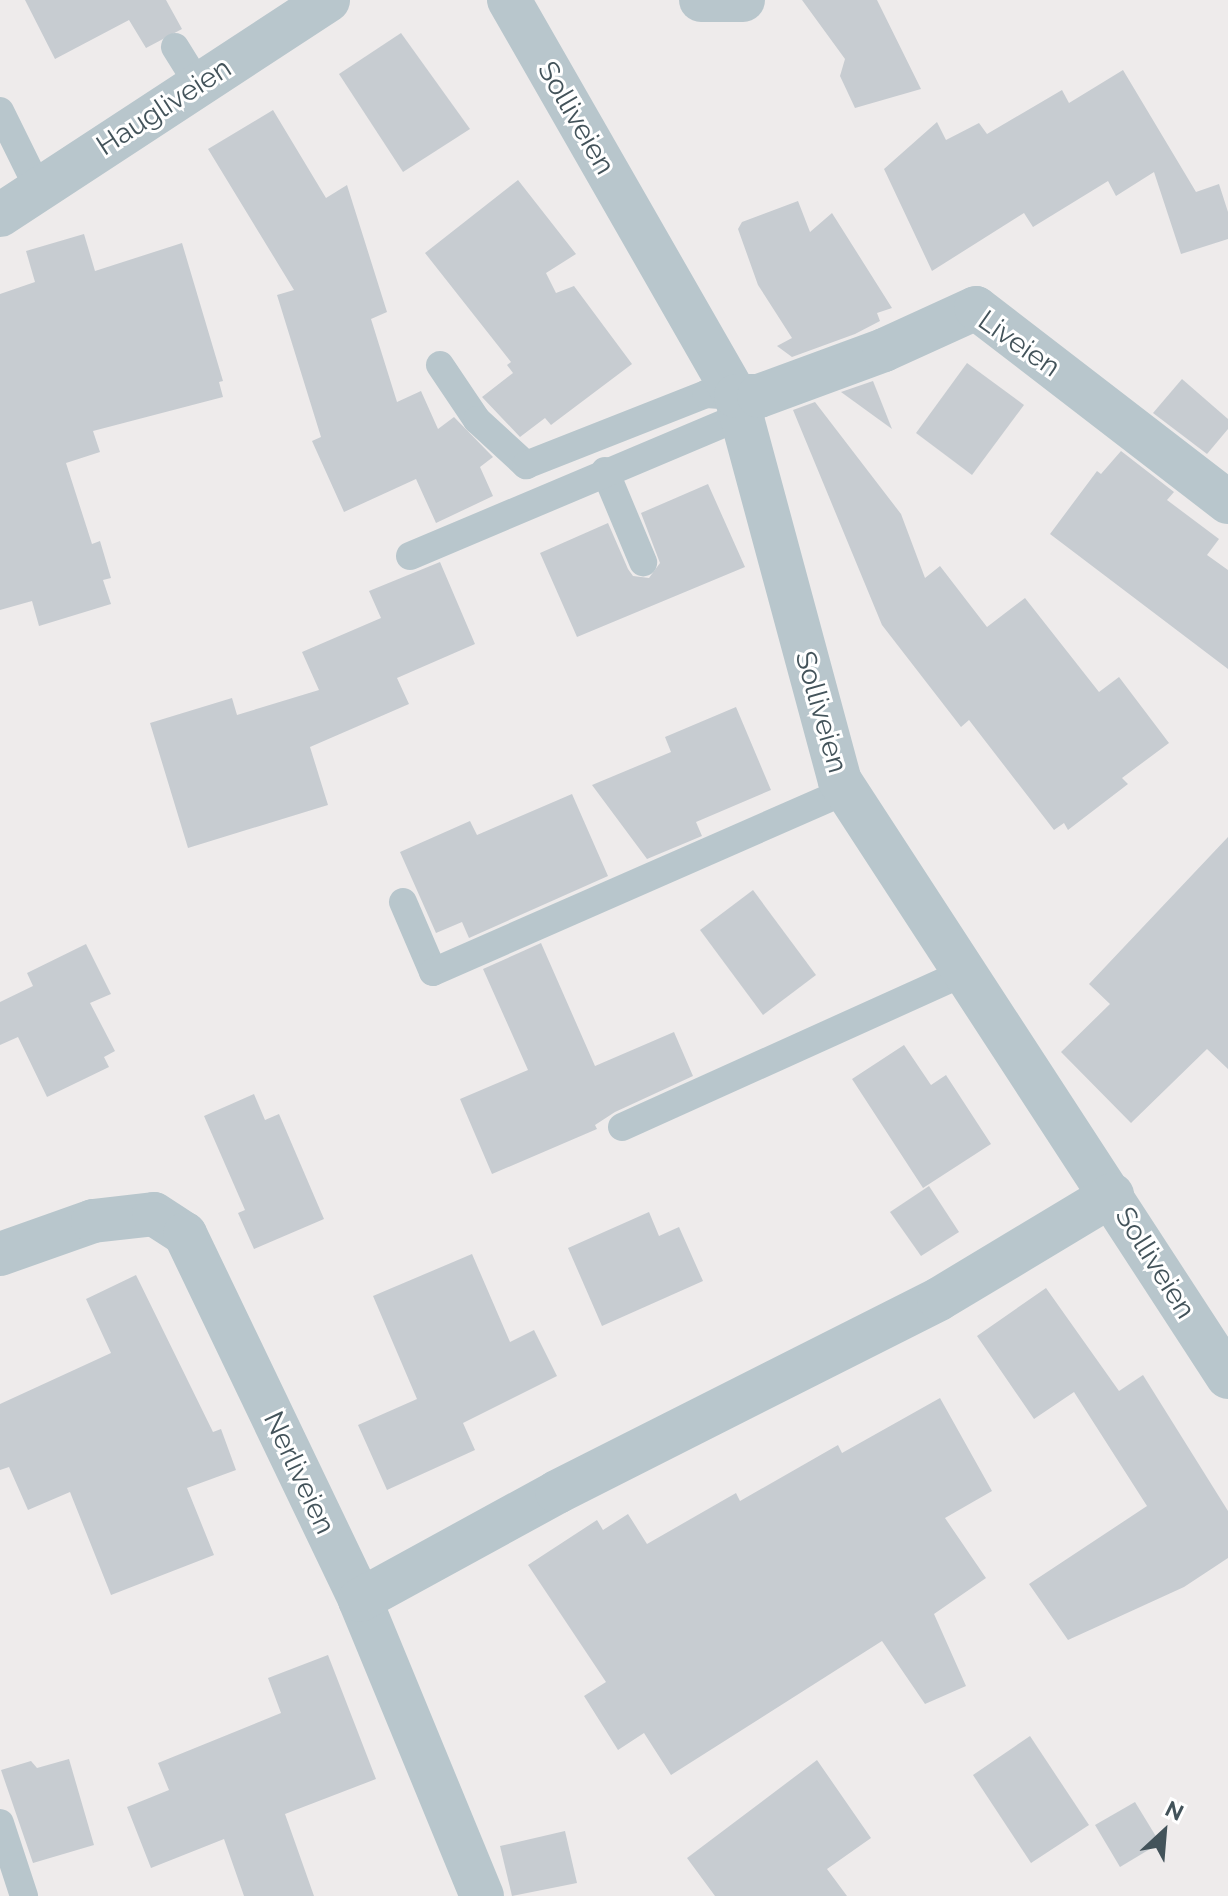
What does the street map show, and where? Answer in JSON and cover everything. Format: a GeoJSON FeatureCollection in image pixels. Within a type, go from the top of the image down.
{"type":"FeatureCollection","features":[{"type":"Feature","properties":{"kind":"street","name":"Haugliveien"},"geometry":{"type":"LineString","coordinates":[[0,215],[328,0]]}},
{"type":"Feature","properties":{"kind":"street","name":"Solliveien"},"geometry":{"type":"LineString","coordinates":[[509,0],[739,406],[846,791],[1228,1377]]}},
{"type":"Feature","properties":{"kind":"street"},"geometry":{"type":"LineString","coordinates":[[701,0],[743,0]]}},
{"type":"Feature","properties":{"kind":"street","name":"Liveien"},"geometry":{"type":"LineString","coordinates":[[739,406],[871,355],[976,308],[1227,495]]}},
{"type":"Feature","properties":{"kind":"street"},"geometry":{"type":"LineString","coordinates":[[360,1600],[557,1492],[939,1299],[1112,1195]]}},
{"type":"Feature","properties":{"kind":"street","name":"Nerliveien"},"geometry":{"type":"LineString","coordinates":[[0,1254],[93,1221],[154,1214],[185,1234],[360,1600],[482,1896]]}},
{"type":"Feature","properties":{"kind":"lane"},"geometry":{"type":"LineString","coordinates":[[175,47],[198,84]]}},
{"type":"Feature","properties":{"kind":"lane"},"geometry":{"type":"LineString","coordinates":[[0,111],[38,188]]}},
{"type":"Feature","properties":{"kind":"lane"},"geometry":{"type":"LineString","coordinates":[[440,365],[477,420],[526,465],[706,394],[739,406]]}},
{"type":"Feature","properties":{"kind":"lane"},"geometry":{"type":"LineString","coordinates":[[410,556],[605,471],[739,406]]}},
{"type":"Feature","properties":{"kind":"lane"},"geometry":{"type":"LineString","coordinates":[[605,471],[643,562]]}},
{"type":"Feature","properties":{"kind":"lane"},"geometry":{"type":"LineString","coordinates":[[403,902],[433,972],[846,791]]}},
{"type":"Feature","properties":{"kind":"lane"},"geometry":{"type":"LineString","coordinates":[[622,1127],[965,972]]}},
{"type":"Feature","properties":{"kind":"lane"},"geometry":{"type":"LineString","coordinates":[[0,1823],[24,1896]]}},
{"type":"Feature","properties":{"kind":"building"},"geometry":{"type":"Polygon","coordinates":[[[25,0],[166,0],[182,29],[146,48],[129,20],[55,59],[25,0]]]}},
{"type":"Feature","properties":{"kind":"building"},"geometry":{"type":"Polygon","coordinates":[[[802,0],[877,0],[921,89],[855,108],[840,76],[845,59],[802,0]]]}},
{"type":"Feature","properties":{"kind":"building"},"geometry":{"type":"Polygon","coordinates":[[[401,33],[470,129],[403,172],[339,74],[401,33]]]}},
{"type":"Feature","properties":{"kind":"building"},"geometry":{"type":"Polygon","coordinates":[[[1123,70],[1196,192],[1219,184],[1228,212],[1228,239],[1181,254],[1154,172],[1116,196],[1108,181],[1033,227],[1024,213],[932,271],[884,169],[937,122],[946,140],[979,123],[987,134],[1062,90],[1069,103],[1123,70]]]}},
{"type":"Feature","properties":{"kind":"building"},"geometry":{"type":"Polygon","coordinates":[[[273,110],[326,198],[347,185],[387,312],[371,319],[397,402],[421,391],[438,429],[454,417],[493,457],[480,467],[493,496],[436,523],[416,479],[344,512],[312,441],[321,437],[277,295],[294,290],[208,149],[273,110]]]}},
{"type":"Feature","properties":{"kind":"building"},"geometry":{"type":"Polygon","coordinates":[[[518,180],[576,254],[546,273],[556,293],[574,286],[632,364],[551,425],[545,418],[520,437],[482,397],[513,373],[507,365],[511,362],[425,253],[518,180]]]}},
{"type":"Feature","properties":{"kind":"building"},"geometry":{"type":"Polygon","coordinates":[[[798,201],[810,232],[832,213],[892,308],[877,313],[880,321],[855,334],[792,357],[777,346],[792,338],[758,285],[738,229],[742,222],[798,201]]]}},
{"type":"Feature","properties":{"kind":"building"},"geometry":{"type":"Polygon","coordinates":[[[84,234],[95,271],[182,243],[223,381],[219,382],[223,397],[93,431],[100,452],[66,463],[92,544],[100,541],[111,578],[103,580],[111,604],[39,626],[32,601],[0,610],[0,294],[35,282],[26,251],[84,234]]]}},
{"type":"Feature","properties":{"kind":"building"},"geometry":{"type":"Polygon","coordinates":[[[967,363],[1024,405],[972,475],[916,433],[967,363]]]}},
{"type":"Feature","properties":{"kind":"building"},"geometry":{"type":"Polygon","coordinates":[[[1182,379],[1228,419],[1228,429],[1207,454],[1153,413],[1182,379]]]}},
{"type":"Feature","properties":{"kind":"building"},"geometry":{"type":"Polygon","coordinates":[[[873,381],[892,429],[841,392],[873,381]]]}},
{"type":"Feature","properties":{"kind":"building"},"geometry":{"type":"Polygon","coordinates":[[[815,402],[901,514],[925,578],[940,566],[987,627],[1025,598],[1099,692],[1119,677],[1169,743],[1122,778],[1128,784],[1068,830],[1064,823],[1054,830],[969,720],[961,727],[882,625],[793,410],[815,402]]]}},
{"type":"Feature","properties":{"kind":"building"},"geometry":{"type":"Polygon","coordinates":[[[1121,451],[1174,492],[1167,500],[1219,539],[1207,555],[1228,570],[1228,669],[1050,534],[1097,471],[1101,474],[1121,451]]]}},
{"type":"Feature","properties":{"kind":"building"},"geometry":{"type":"Polygon","coordinates":[[[708,484],[745,567],[577,637],[540,553],[608,523],[633,576],[649,578],[660,563],[641,513],[708,484]]]}},
{"type":"Feature","properties":{"kind":"building"},"geometry":{"type":"Polygon","coordinates":[[[440,562],[475,644],[397,678],[409,704],[310,747],[328,805],[188,848],[150,723],[232,698],[237,715],[319,690],[302,652],[381,618],[369,591],[440,562]]]}},
{"type":"Feature","properties":{"kind":"building"},"geometry":{"type":"Polygon","coordinates":[[[736,707],[771,790],[696,822],[702,836],[647,859],[592,785],[671,752],[665,737],[736,707]]]}},
{"type":"Feature","properties":{"kind":"building"},"geometry":{"type":"Polygon","coordinates":[[[572,794],[608,876],[469,938],[462,922],[436,933],[400,852],[470,821],[477,835],[572,794]]]}},
{"type":"Feature","properties":{"kind":"building"},"geometry":{"type":"Polygon","coordinates":[[[1228,837],[1228,1069],[1207,1049],[1131,1123],[1061,1052],[1110,1004],[1089,984],[1228,837]]]}},
{"type":"Feature","properties":{"kind":"building"},"geometry":{"type":"Polygon","coordinates":[[[753,890],[816,975],[763,1015],[700,930],[753,890]]]}},
{"type":"Feature","properties":{"kind":"building"},"geometry":{"type":"Polygon","coordinates":[[[541,943],[595,1066],[674,1032],[693,1076],[615,1112],[595,1125],[597,1129],[492,1174],[460,1099],[528,1070],[483,969],[541,943]]]}},
{"type":"Feature","properties":{"kind":"building"},"geometry":{"type":"Polygon","coordinates":[[[86,944],[111,994],[90,1003],[115,1051],[104,1057],[109,1067],[47,1097],[18,1037],[0,1045],[0,1002],[33,986],[27,973],[86,944]]]}},
{"type":"Feature","properties":{"kind":"building"},"geometry":{"type":"Polygon","coordinates":[[[904,1045],[931,1085],[946,1075],[991,1144],[923,1188],[852,1079],[904,1045]]]}},
{"type":"Feature","properties":{"kind":"building"},"geometry":{"type":"Polygon","coordinates":[[[254,1094],[265,1120],[279,1114],[324,1219],[254,1249],[238,1213],[245,1210],[204,1116],[254,1094]]]}},
{"type":"Feature","properties":{"kind":"building"},"geometry":{"type":"Polygon","coordinates":[[[929,1186],[959,1232],[921,1256],[890,1212],[929,1186]]]}},
{"type":"Feature","properties":{"kind":"building"},"geometry":{"type":"Polygon","coordinates":[[[649,1212],[659,1236],[679,1227],[703,1281],[602,1326],[568,1248],[649,1212]]]}},
{"type":"Feature","properties":{"kind":"building"},"geometry":{"type":"Polygon","coordinates":[[[472,1254],[510,1342],[534,1330],[557,1376],[463,1423],[475,1450],[387,1490],[358,1425],[417,1399],[373,1296],[472,1254]]]}},
{"type":"Feature","properties":{"kind":"building"},"geometry":{"type":"Polygon","coordinates":[[[136,1275],[213,1432],[221,1429],[236,1470],[187,1488],[214,1555],[111,1595],[70,1492],[28,1510],[9,1467],[0,1470],[0,1404],[111,1353],[86,1299],[136,1275]]]}},
{"type":"Feature","properties":{"kind":"building"},"geometry":{"type":"Polygon","coordinates":[[[1046,1288],[1119,1391],[1143,1375],[1228,1511],[1228,1558],[1184,1587],[1068,1640],[1029,1584],[1147,1506],[1074,1392],[1034,1419],[977,1336],[1046,1288]]]}},
{"type":"Feature","properties":{"kind":"building"},"geometry":{"type":"Polygon","coordinates":[[[940,1398],[992,1491],[945,1518],[986,1578],[934,1614],[966,1686],[925,1704],[882,1641],[671,1775],[644,1733],[618,1750],[584,1696],[606,1682],[528,1565],[597,1520],[603,1530],[628,1514],[647,1544],[736,1493],[740,1501],[838,1445],[842,1453],[940,1398]]]}},
{"type":"Feature","properties":{"kind":"building"},"geometry":{"type":"Polygon","coordinates":[[[328,1655],[376,1779],[285,1814],[314,1896],[244,1896],[224,1839],[151,1868],[127,1807],[169,1790],[158,1763],[281,1713],[268,1678],[328,1655]]]}},
{"type":"Feature","properties":{"kind":"building"},"geometry":{"type":"Polygon","coordinates":[[[1030,1736],[1089,1825],[1031,1863],[973,1775],[1030,1736]]]}},
{"type":"Feature","properties":{"kind":"building"},"geometry":{"type":"Polygon","coordinates":[[[69,1759],[94,1845],[33,1863],[1,1770],[31,1761],[37,1768],[69,1759]]]}},
{"type":"Feature","properties":{"kind":"building"},"geometry":{"type":"Polygon","coordinates":[[[817,1760],[871,1838],[827,1869],[847,1896],[715,1896],[687,1858],[817,1760]]]}},
{"type":"Feature","properties":{"kind":"building"},"geometry":{"type":"Polygon","coordinates":[[[1135,1802],[1160,1843],[1120,1867],[1095,1825],[1135,1802]]]}},
{"type":"Feature","properties":{"kind":"building"},"geometry":{"type":"Polygon","coordinates":[[[565,1831],[577,1883],[512,1896],[500,1846],[565,1831]]]}}]}
